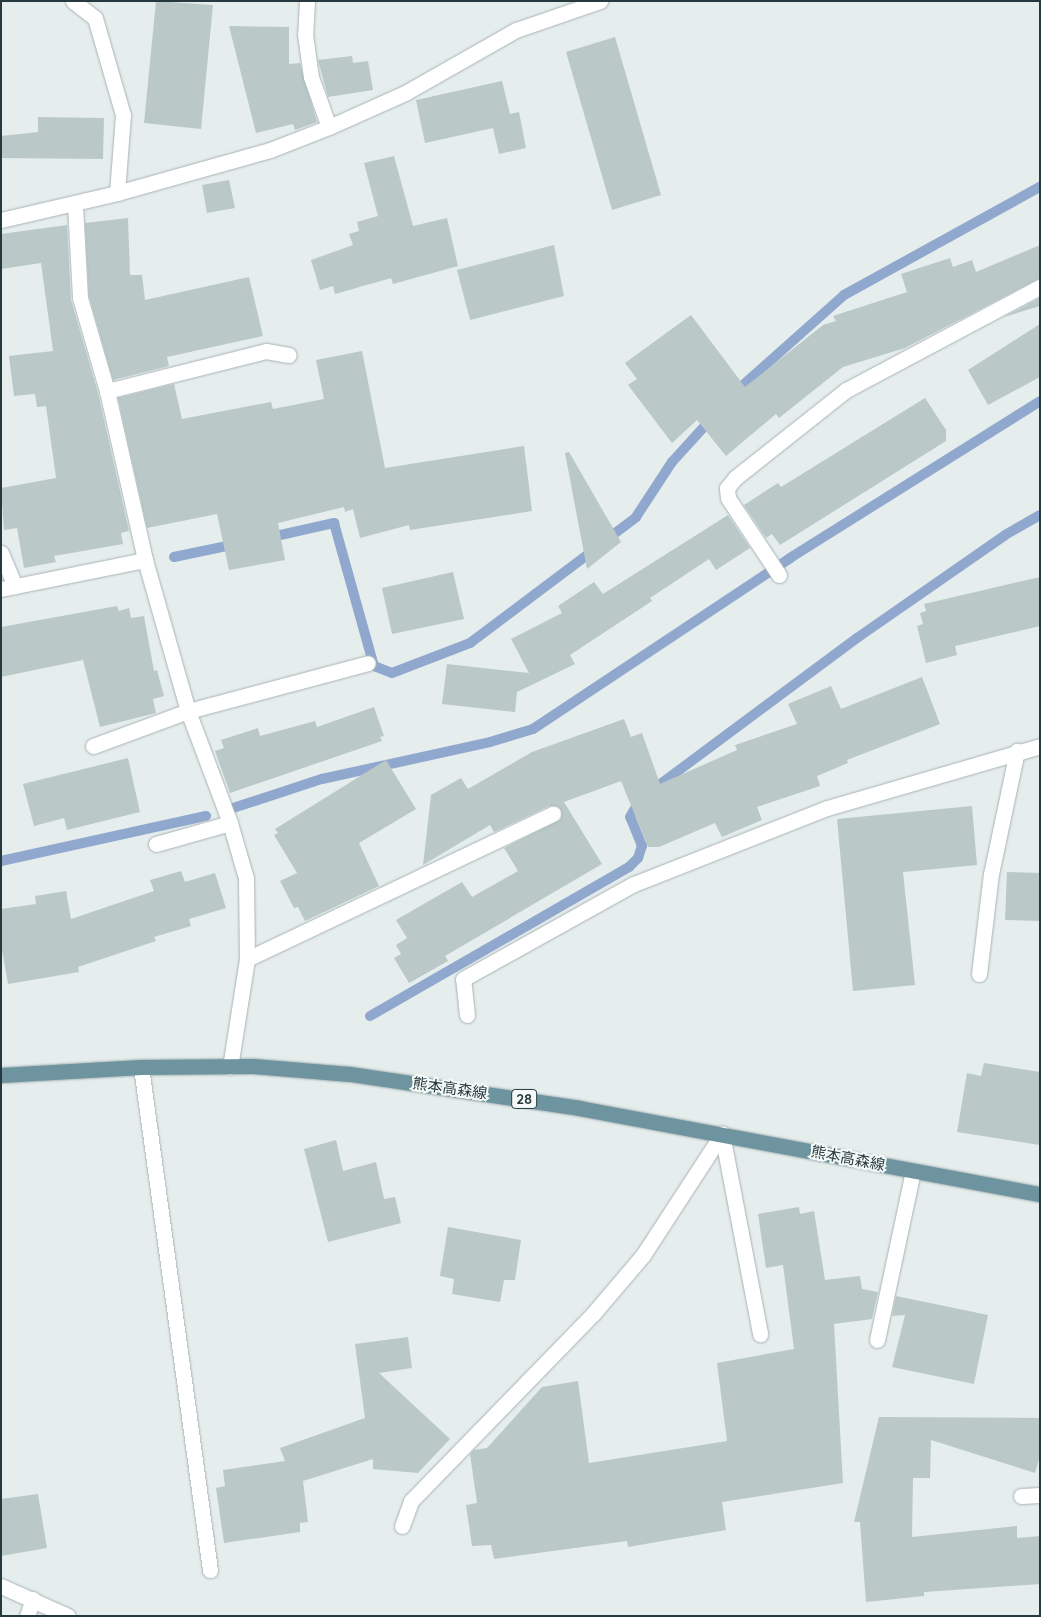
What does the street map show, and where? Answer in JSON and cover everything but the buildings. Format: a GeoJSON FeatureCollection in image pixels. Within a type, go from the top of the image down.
{"type":"FeatureCollection","features":[{"type":"Feature","properties":{"kind":"main road","name":"熊本高森線"},"geometry":{"type":"LineString","coordinates":[[1,1075],[141,1067],[230,1067],[350,1074],[432,1085],[722,1134],[1040,1194]]}},
{"type":"Feature","properties":{"kind":"street"},"geometry":{"type":"LineString","coordinates":[[73,1],[95,18],[124,115],[117,194]]}},
{"type":"Feature","properties":{"kind":"street"},"geometry":{"type":"LineString","coordinates":[[307,1],[305,34],[311,76],[329,128]]}},
{"type":"Feature","properties":{"kind":"street"},"geometry":{"type":"LineString","coordinates":[[1,220],[75,205],[270,150],[329,128],[405,94],[516,30],[600,1]]}},
{"type":"Feature","properties":{"kind":"street"},"geometry":{"type":"LineString","coordinates":[[75,205],[80,298],[108,391],[145,560],[188,711],[230,823],[246,878],[247,959],[230,1067]]}},
{"type":"Feature","properties":{"kind":"street"},"geometry":{"type":"LineString","coordinates":[[779,575],[728,498],[727,488],[735,478],[846,390],[1040,287]]}},
{"type":"Feature","properties":{"kind":"street"},"geometry":{"type":"LineString","coordinates":[[108,391],[266,351],[289,355]]}},
{"type":"Feature","properties":{"kind":"street"},"geometry":{"type":"LineString","coordinates":[[1,553],[8,588],[145,560]]}},
{"type":"Feature","properties":{"kind":"street"},"geometry":{"type":"LineString","coordinates":[[93,746],[188,711],[368,662]]}},
{"type":"Feature","properties":{"kind":"street"},"geometry":{"type":"LineString","coordinates":[[467,1015],[463,979],[634,884],[826,808],[1017,751],[1040,746]]}},
{"type":"Feature","properties":{"kind":"street"},"geometry":{"type":"LineString","coordinates":[[979,974],[991,874],[1017,751]]}},
{"type":"Feature","properties":{"kind":"street"},"geometry":{"type":"LineString","coordinates":[[247,959],[553,814]]}},
{"type":"Feature","properties":{"kind":"street"},"geometry":{"type":"LineString","coordinates":[[156,844],[230,823]]}},
{"type":"Feature","properties":{"kind":"street"},"geometry":{"type":"LineString","coordinates":[[141,1067],[210,1570]]}},
{"type":"Feature","properties":{"kind":"street"},"geometry":{"type":"LineString","coordinates":[[722,1134],[760,1334]]}},
{"type":"Feature","properties":{"kind":"street"},"geometry":{"type":"LineString","coordinates":[[402,1526],[411,1501],[593,1314],[643,1255],[722,1134]]}},
{"type":"Feature","properties":{"kind":"street"},"geometry":{"type":"LineString","coordinates":[[877,1340],[913,1171]]}},
{"type":"Feature","properties":{"kind":"street"},"geometry":{"type":"LineString","coordinates":[[1021,1496],[1040,1495]]}},
{"type":"Feature","properties":{"kind":"street"},"geometry":{"type":"LineString","coordinates":[[1,1586],[68,1616]]}},
{"type":"Feature","properties":{"kind":"street"},"geometry":{"type":"LineString","coordinates":[[27,1616],[33,1599]]}},
{"type":"Feature","properties":{"kind":"waterway"},"geometry":{"type":"LineString","coordinates":[[733,394],[844,295],[1040,187]]}},
{"type":"Feature","properties":{"kind":"waterway"},"geometry":{"type":"LineString","coordinates":[[230,809],[322,779],[490,742],[533,729],[790,558],[1040,401]]}},
{"type":"Feature","properties":{"kind":"waterway"},"geometry":{"type":"LineString","coordinates":[[606,540],[636,517],[672,462],[712,418]]}},
{"type":"Feature","properties":{"kind":"waterway"},"geometry":{"type":"LineString","coordinates":[[651,791],[857,638],[1005,535],[1040,515]]}},
{"type":"Feature","properties":{"kind":"waterway"},"geometry":{"type":"LineString","coordinates":[[267,538],[334,523],[374,666],[392,673],[470,643],[595,549]]}},
{"type":"Feature","properties":{"kind":"waterway"},"geometry":{"type":"LineString","coordinates":[[174,557],[236,544]]}},
{"type":"Feature","properties":{"kind":"waterway"},"geometry":{"type":"LineString","coordinates":[[370,1016],[629,867],[638,858],[642,846],[630,817],[640,800]]}},
{"type":"Feature","properties":{"kind":"waterway"},"geometry":{"type":"LineString","coordinates":[[1,861],[206,816]]}}]}
